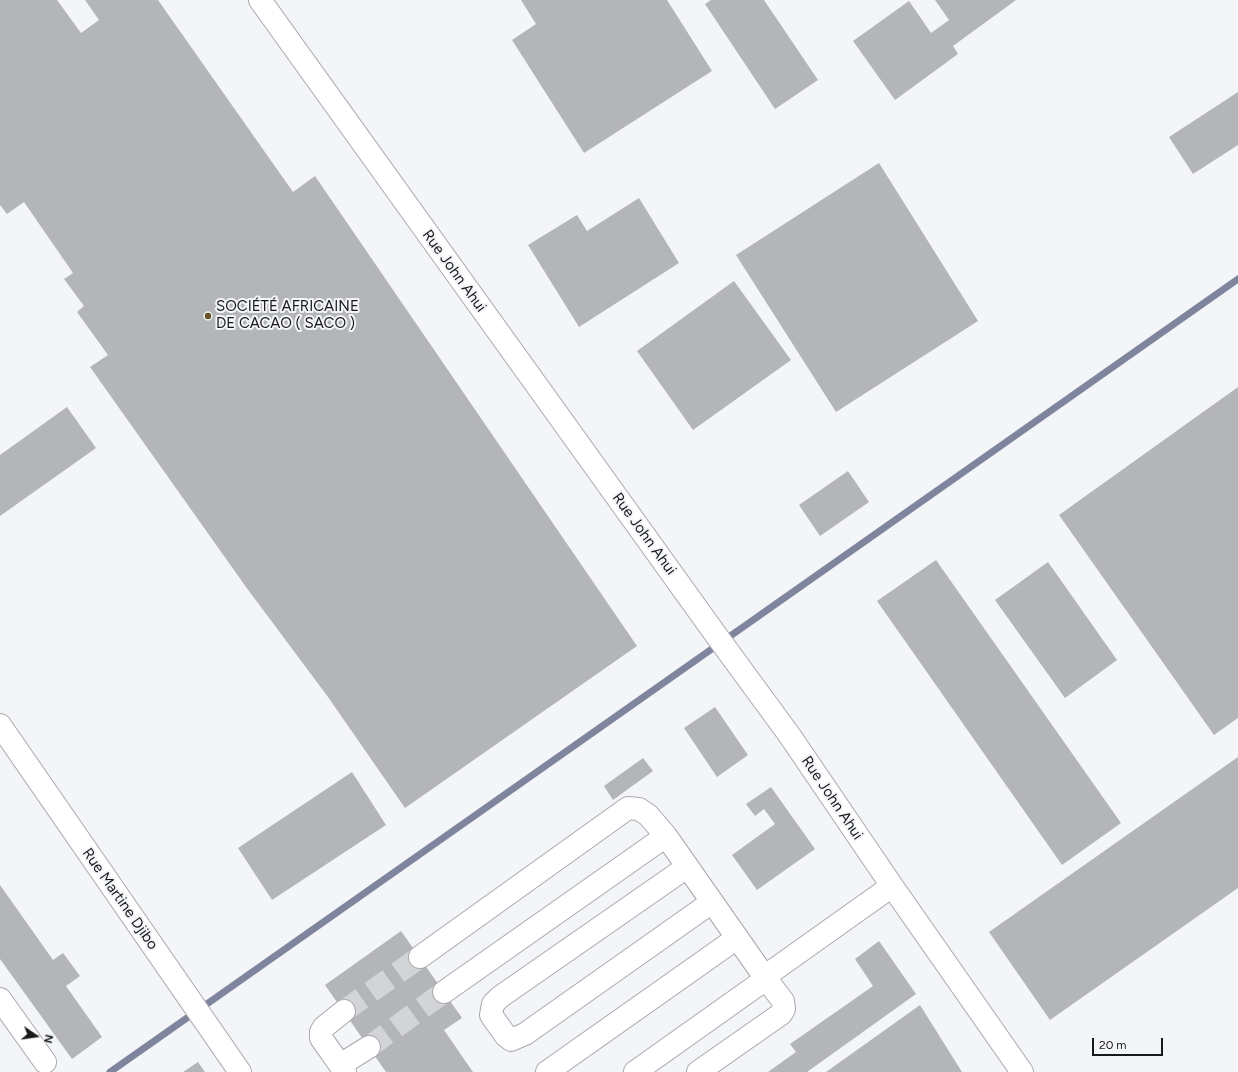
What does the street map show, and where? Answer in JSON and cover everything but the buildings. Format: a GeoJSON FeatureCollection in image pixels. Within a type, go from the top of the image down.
{"type":"FeatureCollection","features":[{"type":"Feature","properties":{"kind":"street","name":"Rue John Ahui"},"geometry":{"type":"LineString","coordinates":[[260,0],[790,736],[892,886],[1022,1072]]}},
{"type":"Feature","properties":{"kind":"street","name":"Rue Martine Djibo"},"geometry":{"type":"LineString","coordinates":[[0,725],[240,1072]]}},
{"type":"Feature","properties":{"kind":"street"},"geometry":{"type":"LineString","coordinates":[[420,958],[628,808],[639,809],[648,815],[666,836],[765,978],[783,1001],[784,1009],[781,1014],[698,1072]]}},
{"type":"Feature","properties":{"kind":"street"},"geometry":{"type":"LineString","coordinates":[[444,992],[666,836]]}},
{"type":"Feature","properties":{"kind":"street"},"geometry":{"type":"LineString","coordinates":[[687,867],[500,996],[493,1004],[491,1015],[506,1036],[511,1040],[525,1034],[712,902]]}},
{"type":"Feature","properties":{"kind":"street"},"geometry":{"type":"LineString","coordinates":[[635,1072],[892,886]]}},
{"type":"Feature","properties":{"kind":"street"},"geometry":{"type":"LineString","coordinates":[[547,1072],[737,938]]}},
{"type":"Feature","properties":{"kind":"street"},"geometry":{"type":"LineString","coordinates":[[0,999],[45,1062]]}},
{"type":"Feature","properties":{"kind":"street"},"geometry":{"type":"LineString","coordinates":[[344,1011],[324,1027],[321,1032],[322,1038],[343,1069],[369,1047]]}},
{"type":"Feature","properties":{"kind":"waterway"},"geometry":{"type":"LineString","coordinates":[[110,1072],[1238,279]]}},
{"type":"Feature","properties":{"kind":"tunnel"},"geometry":{"type":"LineString","coordinates":[[344,1011],[420,957]]}},
{"type":"Feature","properties":{"kind":"tunnel"},"geometry":{"type":"LineString","coordinates":[[369,1047],[444,992]]}},
{"type":"Feature","properties":{"kind":"place","name":"SOCIÉTÉ AFRICAINE DE CACAO ( SACO )"},"geometry":{"type":"Point","coordinates":[208,316]}}]}
